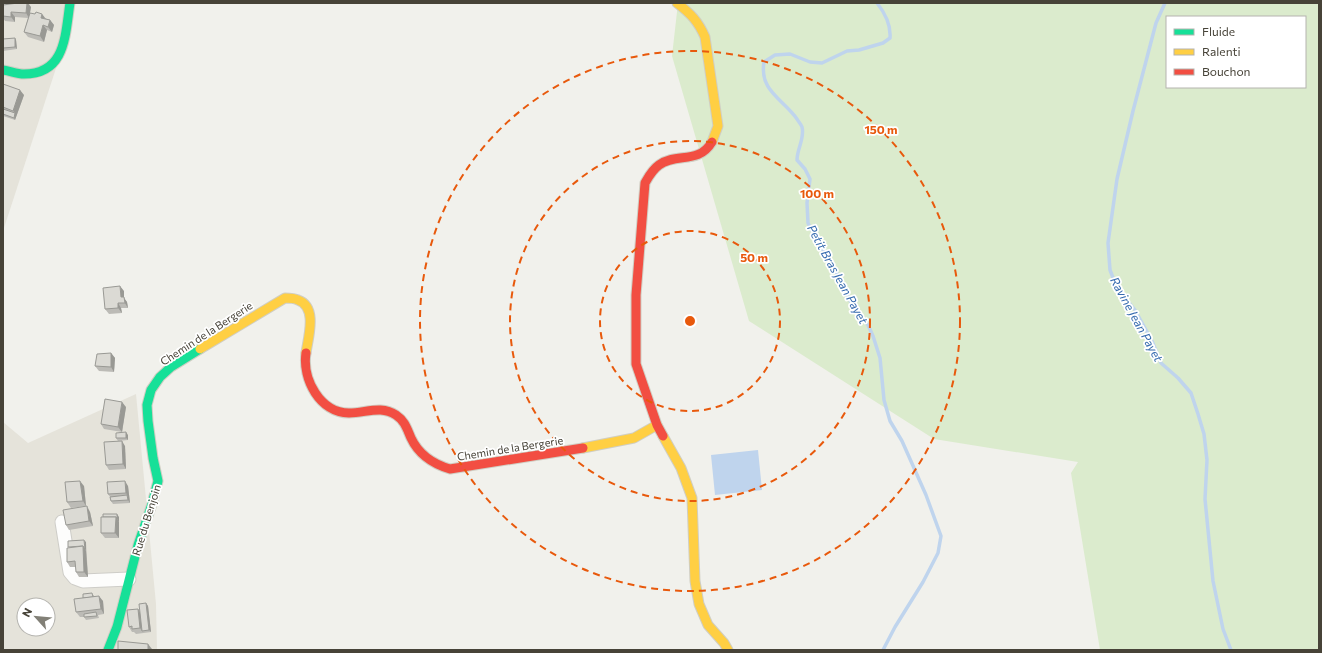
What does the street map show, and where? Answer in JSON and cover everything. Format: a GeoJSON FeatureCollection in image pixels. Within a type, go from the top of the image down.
{"type":"FeatureCollection","features":[{"type":"Feature","properties":{"kind":"street"},"geometry":{"type":"LineString","coordinates":[[3,70],[24,74],[36,74],[47,70],[56,62],[62,51],[70,3]]}},
{"type":"Feature","properties":{"kind":"street"},"geometry":{"type":"LineString","coordinates":[[677,3],[690,13],[699,24],[705,37],[718,126],[715,138],[709,148],[700,155],[668,160],[658,165],[650,173],[645,183],[636,295],[636,364],[657,425],[681,468],[692,498],[695,581],[699,604],[708,625],[724,643],[728,650]]}},
{"type":"Feature","properties":{"kind":"street","name":"Chemin de la Bergerie"},"geometry":{"type":"LineString","coordinates":[[152,390],[160,377],[171,367],[265,309],[285,298],[292,298],[298,299],[304,303],[308,308],[310,315],[305,366],[310,382],[319,397],[335,410],[355,412],[368,409],[381,410],[394,414],[402,420],[408,428],[417,450],[427,460],[440,467],[450,469],[608,444],[634,438],[657,425]]}},
{"type":"Feature","properties":{"kind":"street","name":"Rue du Benjoin"},"geometry":{"type":"LineString","coordinates":[[108,650],[117,628],[138,545],[158,481],[148,421],[147,405],[152,390]]}},
{"type":"Feature","properties":{"kind":"street"},"geometry":{"type":"LineString","coordinates":[[62,522],[70,572],[75,578],[83,580],[129,579]]}},
{"type":"Feature","properties":{"kind":"shaded area"},"geometry":{"type":"Polygon","coordinates":[[[3,3],[72,3],[72,19],[3,231],[3,3]]]}},
{"type":"Feature","properties":{"kind":"shaded area"},"geometry":{"type":"Polygon","coordinates":[[[136,394],[156,604],[157,650],[3,650],[3,422],[28,443],[136,394]]]}},
{"type":"Feature","properties":{"kind":"green space"},"geometry":{"type":"Polygon","coordinates":[[[678,3],[1319,3],[1319,650],[1100,650],[1071,473],[1078,462],[934,439],[749,321],[672,56],[678,3]]]}},
{"type":"Feature","properties":{"kind":"water"},"geometry":{"type":"Polygon","coordinates":[[[758,450],[762,490],[715,495],[711,455],[758,450]]]}},
{"type":"Feature","properties":{"kind":"building"},"geometry":{"type":"Polygon","coordinates":[[[27,3],[26,13],[11,12],[11,17],[3,16],[3,5],[27,3]]]}},
{"type":"Feature","properties":{"kind":"building"},"geometry":{"type":"Polygon","coordinates":[[[36,12],[42,14],[41,18],[50,20],[48,27],[43,25],[40,36],[24,32],[30,13],[35,14],[36,12]]]}},
{"type":"Feature","properties":{"kind":"building"},"geometry":{"type":"Polygon","coordinates":[[[15,38],[15,47],[3,48],[3,39],[15,38]]]}},
{"type":"Feature","properties":{"kind":"building"},"geometry":{"type":"Polygon","coordinates":[[[3,84],[20,90],[13,111],[3,107],[3,84]]]}},
{"type":"Feature","properties":{"kind":"building"},"geometry":{"type":"Polygon","coordinates":[[[3,109],[15,113],[14,118],[3,114],[3,109]]]}},
{"type":"Feature","properties":{"kind":"building"},"geometry":{"type":"Polygon","coordinates":[[[120,286],[121,297],[124,297],[125,303],[118,303],[118,308],[105,309],[103,288],[120,286]]]}},
{"type":"Feature","properties":{"kind":"building"},"geometry":{"type":"Polygon","coordinates":[[[111,353],[111,367],[95,366],[97,354],[111,353]]]}},
{"type":"Feature","properties":{"kind":"building"},"geometry":{"type":"Polygon","coordinates":[[[105,399],[122,402],[118,427],[101,424],[105,399]]]}},
{"type":"Feature","properties":{"kind":"building"},"geometry":{"type":"Polygon","coordinates":[[[126,432],[126,438],[116,438],[116,433],[126,432]]]}},
{"type":"Feature","properties":{"kind":"building"},"geometry":{"type":"Polygon","coordinates":[[[122,441],[123,464],[106,465],[104,442],[122,441]]]}},
{"type":"Feature","properties":{"kind":"building"},"geometry":{"type":"Polygon","coordinates":[[[80,481],[83,501],[67,502],[65,482],[80,481]]]}},
{"type":"Feature","properties":{"kind":"building"},"geometry":{"type":"Polygon","coordinates":[[[125,481],[126,493],[108,494],[107,482],[125,481]]]}},
{"type":"Feature","properties":{"kind":"building"},"geometry":{"type":"Polygon","coordinates":[[[127,495],[128,500],[111,501],[110,497],[127,495]]]}},
{"type":"Feature","properties":{"kind":"building"},"geometry":{"type":"Polygon","coordinates":[[[87,506],[89,521],[66,525],[63,510],[87,506]]]}},
{"type":"Feature","properties":{"kind":"building"},"geometry":{"type":"Polygon","coordinates":[[[103,514],[117,514],[117,519],[116,517],[103,517],[103,514]]]}},
{"type":"Feature","properties":{"kind":"building"},"geometry":{"type":"Polygon","coordinates":[[[101,517],[116,517],[115,533],[101,533],[101,517]]]}},
{"type":"Feature","properties":{"kind":"building"},"geometry":{"type":"Polygon","coordinates":[[[84,540],[85,549],[83,546],[68,547],[68,541],[84,540]]]}},
{"type":"Feature","properties":{"kind":"building"},"geometry":{"type":"Polygon","coordinates":[[[83,546],[84,572],[76,572],[75,561],[67,562],[67,548],[83,546]]]}},
{"type":"Feature","properties":{"kind":"building"},"geometry":{"type":"Polygon","coordinates":[[[92,593],[93,597],[83,598],[83,594],[92,593]]]}},
{"type":"Feature","properties":{"kind":"building"},"geometry":{"type":"Polygon","coordinates":[[[99,596],[101,609],[76,612],[74,599],[99,596]]]}},
{"type":"Feature","properties":{"kind":"building"},"geometry":{"type":"Polygon","coordinates":[[[146,603],[149,630],[142,631],[139,604],[146,603]]]}},
{"type":"Feature","properties":{"kind":"building"},"geometry":{"type":"Polygon","coordinates":[[[138,609],[140,628],[132,629],[132,626],[129,627],[127,610],[138,609]]]}},
{"type":"Feature","properties":{"kind":"building"},"geometry":{"type":"Polygon","coordinates":[[[96,612],[97,616],[84,617],[84,614],[96,612]]]}},
{"type":"Feature","properties":{"kind":"building"},"geometry":{"type":"Polygon","coordinates":[[[118,641],[148,644],[148,650],[118,650],[118,641]]]}},
{"type":"Feature","properties":{"kind":"waterway","name":"Petit Bras Jean Payet"},"geometry":{"type":"LineString","coordinates":[[877,3],[883,11],[890,28],[890,38],[883,43],[859,50],[847,51],[822,63],[810,62],[790,54],[775,55],[764,62],[763,72],[765,80],[773,94],[791,112],[802,127],[802,139],[797,160],[805,169],[810,179],[807,203],[808,223],[842,282],[848,297],[855,309],[868,325],[873,336],[880,358],[884,400],[890,421],[902,441],[926,495],[941,536],[938,553],[923,582],[895,627],[883,650]]}},
{"type":"Feature","properties":{"kind":"waterway","name":"Ravine Jean Payet"},"geometry":{"type":"LineString","coordinates":[[1165,3],[1156,23],[1117,179],[1108,243],[1110,270],[1117,288],[1135,310],[1152,341],[1161,363],[1178,378],[1191,393],[1198,414],[1204,434],[1207,460],[1205,499],[1213,581],[1223,629],[1231,650]]}},
{"type":"Feature","properties":{"kind":"traffic: fast"},"geometry":{"type":"LineString","coordinates":[[3,70],[21,74],[38,72],[48,67],[56,60],[61,50],[67,28],[70,3]]}},
{"type":"Feature","properties":{"kind":"traffic: fast"},"geometry":{"type":"LineString","coordinates":[[108,650],[117,627],[138,545],[158,481],[148,421],[147,405],[151,390],[160,377],[171,367],[200,349]]}},
{"type":"Feature","properties":{"kind":"traffic: slow"},"geometry":{"type":"LineString","coordinates":[[677,3],[694,18],[705,37],[718,126],[712,142]]}},
{"type":"Feature","properties":{"kind":"traffic: slow"},"geometry":{"type":"LineString","coordinates":[[200,349],[285,298],[293,298],[304,304],[308,309],[310,316],[310,331],[306,353]]}},
{"type":"Feature","properties":{"kind":"traffic: slow"},"geometry":{"type":"LineString","coordinates":[[583,448],[634,438],[657,425]]}},
{"type":"Feature","properties":{"kind":"traffic: slow"},"geometry":{"type":"LineString","coordinates":[[663,436],[681,468],[692,498],[695,581],[699,604],[708,625],[724,643],[728,650]]}},
{"type":"Feature","properties":{"kind":"traffic: jam"},"geometry":{"type":"LineString","coordinates":[[663,436],[657,425],[636,364],[636,295],[645,183],[659,165],[673,159],[694,156],[706,149],[712,142]]}},
{"type":"Feature","properties":{"kind":"traffic: jam"},"geometry":{"type":"LineString","coordinates":[[306,353],[307,373],[310,383],[315,393],[329,407],[349,413],[385,410],[396,415],[404,423],[414,444],[422,454],[444,467],[450,469],[583,448]]}}]}
